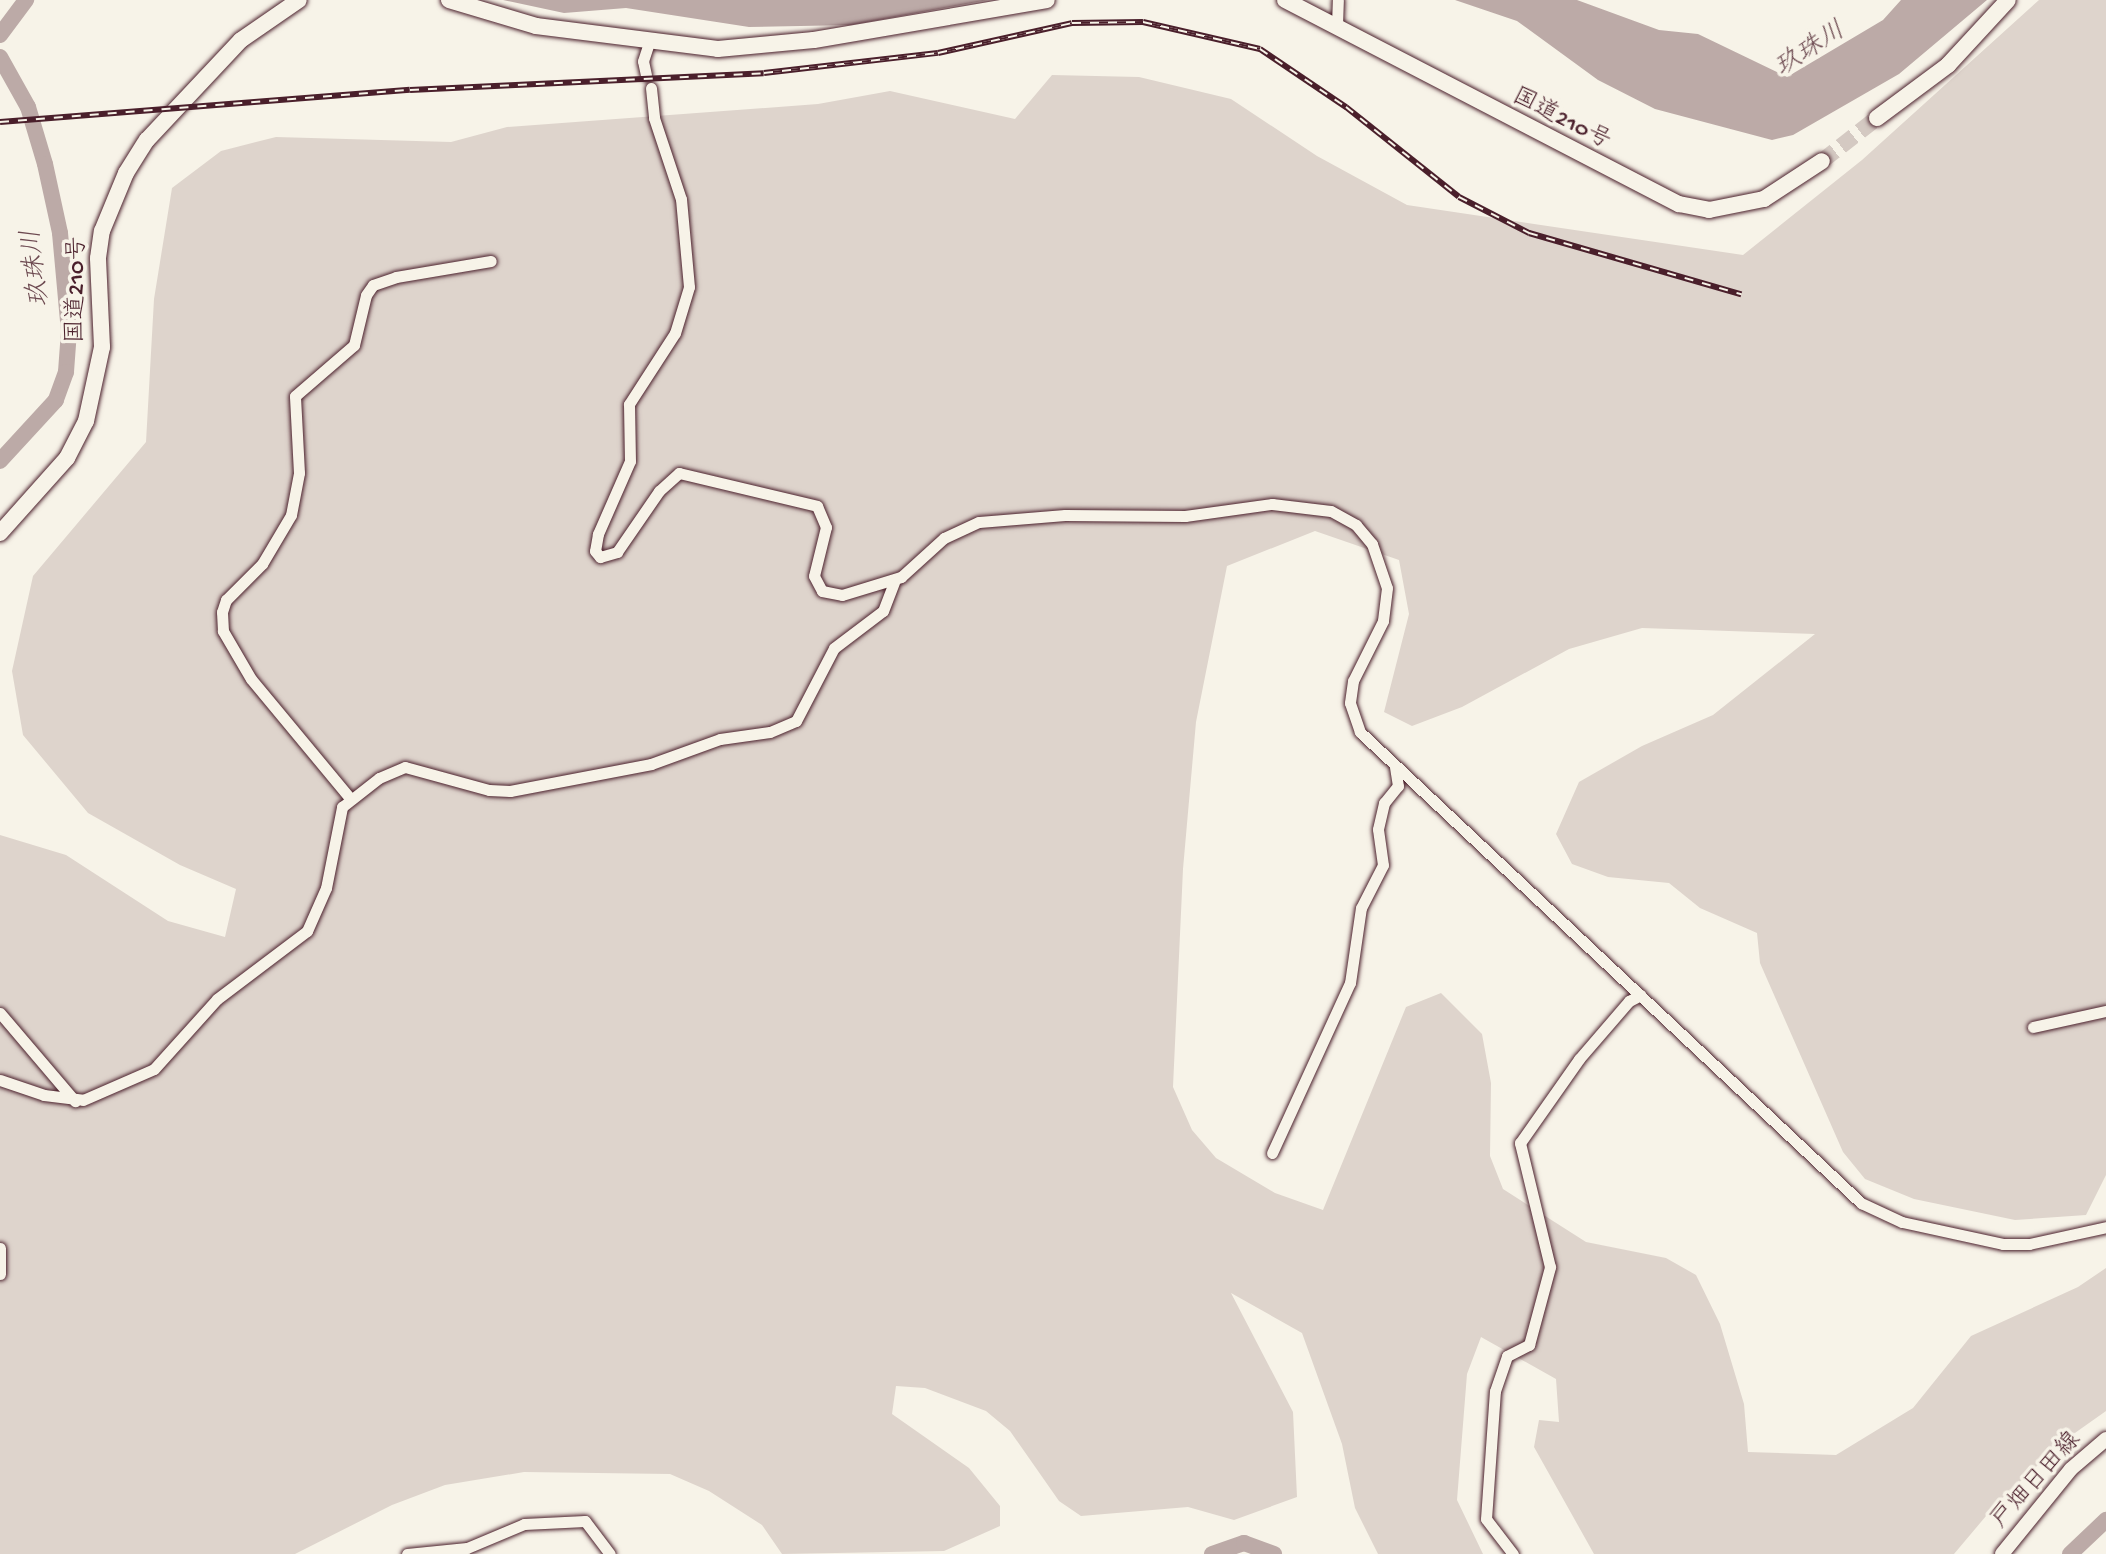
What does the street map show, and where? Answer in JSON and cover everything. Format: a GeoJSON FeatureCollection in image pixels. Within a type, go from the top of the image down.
{"type":"FeatureCollection","features":[{"type":"Feature","properties":{"kind":"highway","name":"国道210号"},"geometry":{"type":"LineString","coordinates":[[0,533],[67,458],[86,421],[102,347],[102,231],[126,173],[147,140],[241,40],[299,0]]}},
{"type":"Feature","properties":{"kind":"highway"},"geometry":{"type":"LineString","coordinates":[[449,0],[536,26],[718,49],[772,46],[1047,0]]}},
{"type":"Feature","properties":{"kind":"highway","name":"国道210号"},"geometry":{"type":"LineString","coordinates":[[1285,0],[1337,25],[1465,98],[1679,204],[1709,210],[1764,199],[1822,161]]}},
{"type":"Feature","properties":{"kind":"highway"},"geometry":{"type":"LineString","coordinates":[[1877,118],[1948,65],[2008,0]]}},
{"type":"Feature","properties":{"kind":"main road","name":"戸畑日田線"},"geometry":{"type":"LineString","coordinates":[[2002,1554],[2071,1469],[2106,1439]]}},
{"type":"Feature","properties":{"kind":"street"},"geometry":{"type":"LineString","coordinates":[[1337,25],[1338,0]]}},
{"type":"Feature","properties":{"kind":"street"},"geometry":{"type":"LineString","coordinates":[[646,75],[643,61],[650,40]]}},
{"type":"Feature","properties":{"kind":"street"},"geometry":{"type":"LineString","coordinates":[[651,88],[654,118],[681,199],[689,287],[675,333],[634,389],[629,411],[630,461],[595,551],[604,559],[617,552],[666,482],[686,473],[817,506],[826,527],[814,576],[822,591],[856,594],[895,579],[944,538],[979,522],[1065,515],[1185,516],[1272,504],[1331,511],[1356,525],[1382,563],[1387,588],[1383,621],[1353,681],[1350,703],[1360,732],[1861,1203],[1879,1214],[2003,1244],[2029,1244],[2106,1227]]}},
{"type":"Feature","properties":{"kind":"street"},"geometry":{"type":"LineString","coordinates":[[349,797],[251,679],[223,631],[222,612],[226,600],[268,557],[291,515],[299,473],[295,396],[354,345],[366,295],[373,285],[406,274],[491,261]]}},
{"type":"Feature","properties":{"kind":"street"},"geometry":{"type":"LineString","coordinates":[[0,1080],[75,1101],[101,1096],[154,1069],[217,999],[307,931],[318,916],[336,827],[349,797],[405,767],[489,790],[510,791],[651,764],[720,739],[770,732],[796,721],[834,648],[883,611],[895,579]]}},
{"type":"Feature","properties":{"kind":"street"},"geometry":{"type":"LineString","coordinates":[[1272,1153],[1350,983],[1361,908],[1383,865],[1378,829],[1384,803],[1398,786],[1395,765]]}},
{"type":"Feature","properties":{"kind":"street"},"geometry":{"type":"LineString","coordinates":[[1513,1554],[1486,1519],[1495,1391],[1507,1356],[1529,1345],[1550,1267],[1520,1143],[1579,1059],[1629,1001],[1641,995]]}},
{"type":"Feature","properties":{"kind":"street"},"geometry":{"type":"LineString","coordinates":[[2033,1027],[2106,1011]]}},
{"type":"Feature","properties":{"kind":"street"},"geometry":{"type":"LineString","coordinates":[[0,1013],[75,1101]]}},
{"type":"Feature","properties":{"kind":"street"},"geometry":{"type":"LineString","coordinates":[[0,1248],[0,1274]]}},
{"type":"Feature","properties":{"kind":"street"},"geometry":{"type":"LineString","coordinates":[[407,1554],[467,1548],[524,1524],[585,1521],[610,1554]]}},
{"type":"Feature","properties":{"kind":"shaded area"},"geometry":{"type":"Polygon","coordinates":[[[503,0],[988,0],[851,25],[749,27],[626,8],[564,13],[503,0]]]}},
{"type":"Feature","properties":{"kind":"shaded area"},"geometry":{"type":"Polygon","coordinates":[[[1455,0],[1577,0],[1659,30],[1698,34],[1787,77],[1883,20],[1901,0],[1987,0],[1899,74],[1793,135],[1772,140],[1655,109],[1598,80],[1517,21],[1455,0]]]}},
{"type":"Feature","properties":{"kind":"shaded area"},"geometry":{"type":"Polygon","coordinates":[[[2039,0],[2106,0],[2106,1175],[2086,1215],[2015,1220],[1914,1199],[1865,1179],[1843,1152],[1760,963],[1757,933],[1700,908],[1669,883],[1608,877],[1572,864],[1556,834],[1579,782],[1642,746],[1713,715],[1815,634],[1642,628],[1569,649],[1462,707],[1412,726],[1384,712],[1409,614],[1399,560],[1315,531],[1227,566],[1196,722],[1183,869],[1173,1087],[1192,1130],[1216,1158],[1275,1193],[1323,1210],[1406,1007],[1441,993],[1482,1034],[1491,1083],[1490,1156],[1503,1189],[1586,1242],[1666,1258],[1696,1275],[1720,1324],[1744,1404],[1748,1452],[1836,1455],[1913,1408],[1971,1336],[2078,1287],[2106,1268],[2106,1411],[2065,1440],[1997,1503],[1954,1554],[1594,1554],[1534,1447],[1539,1420],[1559,1422],[1556,1379],[1481,1337],[1467,1374],[1457,1500],[1483,1554],[1378,1554],[1355,1508],[1342,1444],[1302,1333],[1231,1293],[1293,1412],[1297,1497],[1234,1520],[1188,1507],[1081,1516],[1059,1501],[1010,1431],[986,1411],[925,1388],[896,1386],[892,1414],[969,1468],[1000,1506],[1000,1526],[944,1551],[782,1554],[762,1525],[709,1491],[670,1474],[524,1472],[445,1485],[392,1505],[295,1554],[0,1554],[0,835],[66,855],[168,921],[225,937],[236,889],[180,865],[88,813],[23,735],[12,671],[33,576],[146,442],[154,299],[172,188],[221,151],[276,137],[451,142],[507,127],[818,104],[890,91],[1015,119],[1052,75],[1139,77],[1231,99],[1317,156],[1407,205],[1743,255],[1862,160],[2039,0]]]}},
{"type":"Feature","properties":{"kind":"waterway","name":"玖珠川"},"geometry":{"type":"LineString","coordinates":[[0,35],[26,0]]}},
{"type":"Feature","properties":{"kind":"waterway","name":"玖珠川"},"geometry":{"type":"LineString","coordinates":[[0,57],[28,107],[45,164],[60,233],[69,331],[66,372],[56,400],[0,461]]}},
{"type":"Feature","properties":{"kind":"waterway"},"geometry":{"type":"LineString","coordinates":[[2070,1554],[2106,1520]]}},
{"type":"Feature","properties":{"kind":"waterway"},"geometry":{"type":"LineString","coordinates":[[1212,1554],[1244,1543],[1274,1554]]}},
{"type":"Feature","properties":{"kind":"tunnel"},"geometry":{"type":"LineString","coordinates":[[1822,161],[1877,118]]}},
{"type":"Feature","properties":{"kind":"railway"},"geometry":{"type":"LineString","coordinates":[[0,122],[410,90],[764,73],[938,53],[1072,23],[1143,22],[1260,49],[1346,107],[1459,197],[1529,233],[1741,294]]}}]}
